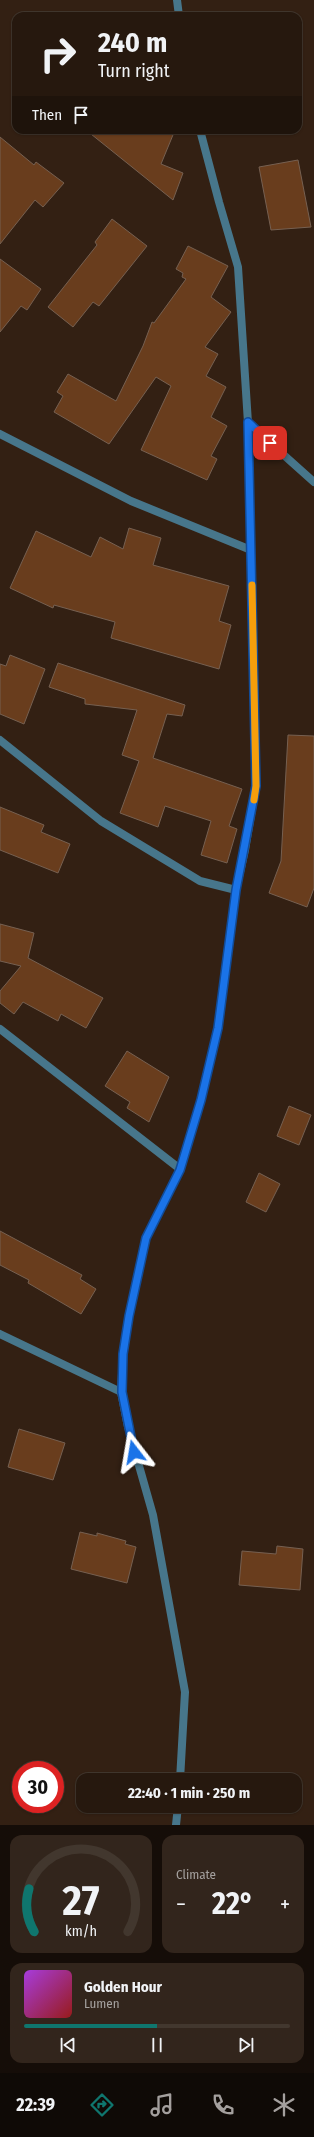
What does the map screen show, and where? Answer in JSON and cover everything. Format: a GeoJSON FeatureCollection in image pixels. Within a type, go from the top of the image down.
{"type":"FeatureCollection","features":[{"type":"Feature","properties":{"kind":"street"},"geometry":{"type":"LineString","coordinates":[[177,0],[178,12]]}},
{"type":"Feature","properties":{"kind":"street"},"geometry":{"type":"LineString","coordinates":[[180,1773],[185,1692],[153,1515],[131,1442],[122,1392],[123,1354],[129,1316],[146,1238],[180,1170],[201,1100],[218,1028],[236,890],[256,786],[248,422],[238,266],[201,134]]}},
{"type":"Feature","properties":{"kind":"street"},"geometry":{"type":"LineString","coordinates":[[248,422],[314,482]]}},
{"type":"Feature","properties":{"kind":"street"},"geometry":{"type":"LineString","coordinates":[[0,434],[131,501],[251,550]]}},
{"type":"Feature","properties":{"kind":"street"},"geometry":{"type":"LineString","coordinates":[[0,740],[101,821],[200,881],[236,890]]}},
{"type":"Feature","properties":{"kind":"street"},"geometry":{"type":"LineString","coordinates":[[0,1028],[180,1170]]}},
{"type":"Feature","properties":{"kind":"street"},"geometry":{"type":"LineString","coordinates":[[0,1334],[122,1392]]}},
{"type":"Feature","properties":{"kind":"street"},"geometry":{"type":"LineString","coordinates":[[176,1825],[177,1813]]}},
{"type":"Feature","properties":{"kind":"building"},"geometry":{"type":"Polygon","coordinates":[[[91,134],[173,134],[161,164],[183,173],[173,200],[91,134]]]}},
{"type":"Feature","properties":{"kind":"building"},"geometry":{"type":"Polygon","coordinates":[[[0,137],[34,165],[36,162],[64,183],[43,207],[35,200],[0,244],[0,137]]]}},
{"type":"Feature","properties":{"kind":"building"},"geometry":{"type":"Polygon","coordinates":[[[298,160],[311,227],[271,230],[259,167],[298,160]]]}},
{"type":"Feature","properties":{"kind":"building"},"geometry":{"type":"Polygon","coordinates":[[[112,219],[147,246],[99,306],[93,302],[73,327],[48,307],[97,245],[95,242],[112,219]]]}},
{"type":"Feature","properties":{"kind":"building"},"geometry":{"type":"Polygon","coordinates":[[[188,246],[228,266],[211,297],[231,312],[205,347],[218,354],[206,376],[226,387],[211,417],[227,426],[211,456],[217,459],[207,480],[141,450],[171,386],[156,377],[109,444],[54,412],[63,396],[57,392],[68,374],[116,401],[143,346],[152,322],[154,323],[186,279],[182,277],[183,273],[176,269],[188,246]]]}},
{"type":"Feature","properties":{"kind":"building"},"geometry":{"type":"Polygon","coordinates":[[[0,259],[41,289],[27,310],[21,306],[0,332],[0,259]]]}},
{"type":"Feature","properties":{"kind":"building"},"geometry":{"type":"Polygon","coordinates":[[[129,528],[161,538],[153,565],[229,586],[219,621],[231,625],[219,669],[111,638],[115,622],[54,605],[53,608],[10,588],[36,531],[91,557],[100,537],[123,549],[129,528]]]}},
{"type":"Feature","properties":{"kind":"building"},"geometry":{"type":"Polygon","coordinates":[[[10,655],[45,669],[24,724],[0,714],[0,664],[6,666],[10,655]]]}},
{"type":"Feature","properties":{"kind":"building"},"geometry":{"type":"Polygon","coordinates":[[[58,663],[185,705],[182,716],[167,714],[153,758],[242,789],[229,826],[237,829],[227,863],[201,855],[211,821],[165,806],[158,827],[120,813],[139,761],[122,755],[137,710],[85,704],[85,699],[49,687],[58,663]]]}},
{"type":"Feature","properties":{"kind":"building"},"geometry":{"type":"Polygon","coordinates":[[[288,735],[314,736],[314,888],[307,907],[269,893],[281,861],[288,735]]]}},
{"type":"Feature","properties":{"kind":"building"},"geometry":{"type":"Polygon","coordinates":[[[0,807],[44,825],[41,832],[70,844],[58,873],[0,850],[0,807]]]}},
{"type":"Feature","properties":{"kind":"building"},"geometry":{"type":"Polygon","coordinates":[[[0,924],[34,933],[28,958],[103,998],[86,1028],[61,1014],[58,1021],[23,1002],[14,1014],[0,1003],[0,991],[21,966],[0,961],[0,924]]]}},
{"type":"Feature","properties":{"kind":"building"},"geometry":{"type":"Polygon","coordinates":[[[127,1051],[169,1077],[149,1122],[127,1108],[130,1102],[105,1086],[127,1051]]]}},
{"type":"Feature","properties":{"kind":"building"},"geometry":{"type":"Polygon","coordinates":[[[289,1106],[311,1115],[299,1145],[277,1136],[289,1106]]]}},
{"type":"Feature","properties":{"kind":"building"},"geometry":{"type":"Polygon","coordinates":[[[259,1173],[280,1184],[266,1212],[246,1202],[259,1173]]]}},
{"type":"Feature","properties":{"kind":"building"},"geometry":{"type":"Polygon","coordinates":[[[0,1231],[82,1275],[80,1279],[96,1289],[81,1314],[28,1283],[29,1280],[0,1265],[0,1231]]]}},
{"type":"Feature","properties":{"kind":"building"},"geometry":{"type":"Polygon","coordinates":[[[19,1429],[65,1443],[53,1480],[8,1467],[19,1429]]]}},
{"type":"Feature","properties":{"kind":"building"},"geometry":{"type":"Polygon","coordinates":[[[80,1532],[97,1536],[97,1533],[126,1541],[125,1544],[136,1547],[127,1583],[71,1569],[80,1532]]]}},
{"type":"Feature","properties":{"kind":"building"},"geometry":{"type":"Polygon","coordinates":[[[277,1546],[303,1549],[300,1590],[239,1585],[242,1551],[276,1554],[277,1546]]]}},
{"type":"Feature","properties":{"kind":"slow traffic"},"geometry":{"type":"LineString","coordinates":[[252,585],[256,786],[254,800]]}},
{"type":"Feature","properties":{"kind":"route"},"geometry":{"type":"LineString","coordinates":[[134,1452],[122,1392],[123,1354],[129,1316],[146,1238],[180,1170],[201,1100],[218,1028],[236,890],[245,850],[256,786],[248,422],[270,443]]}}]}
